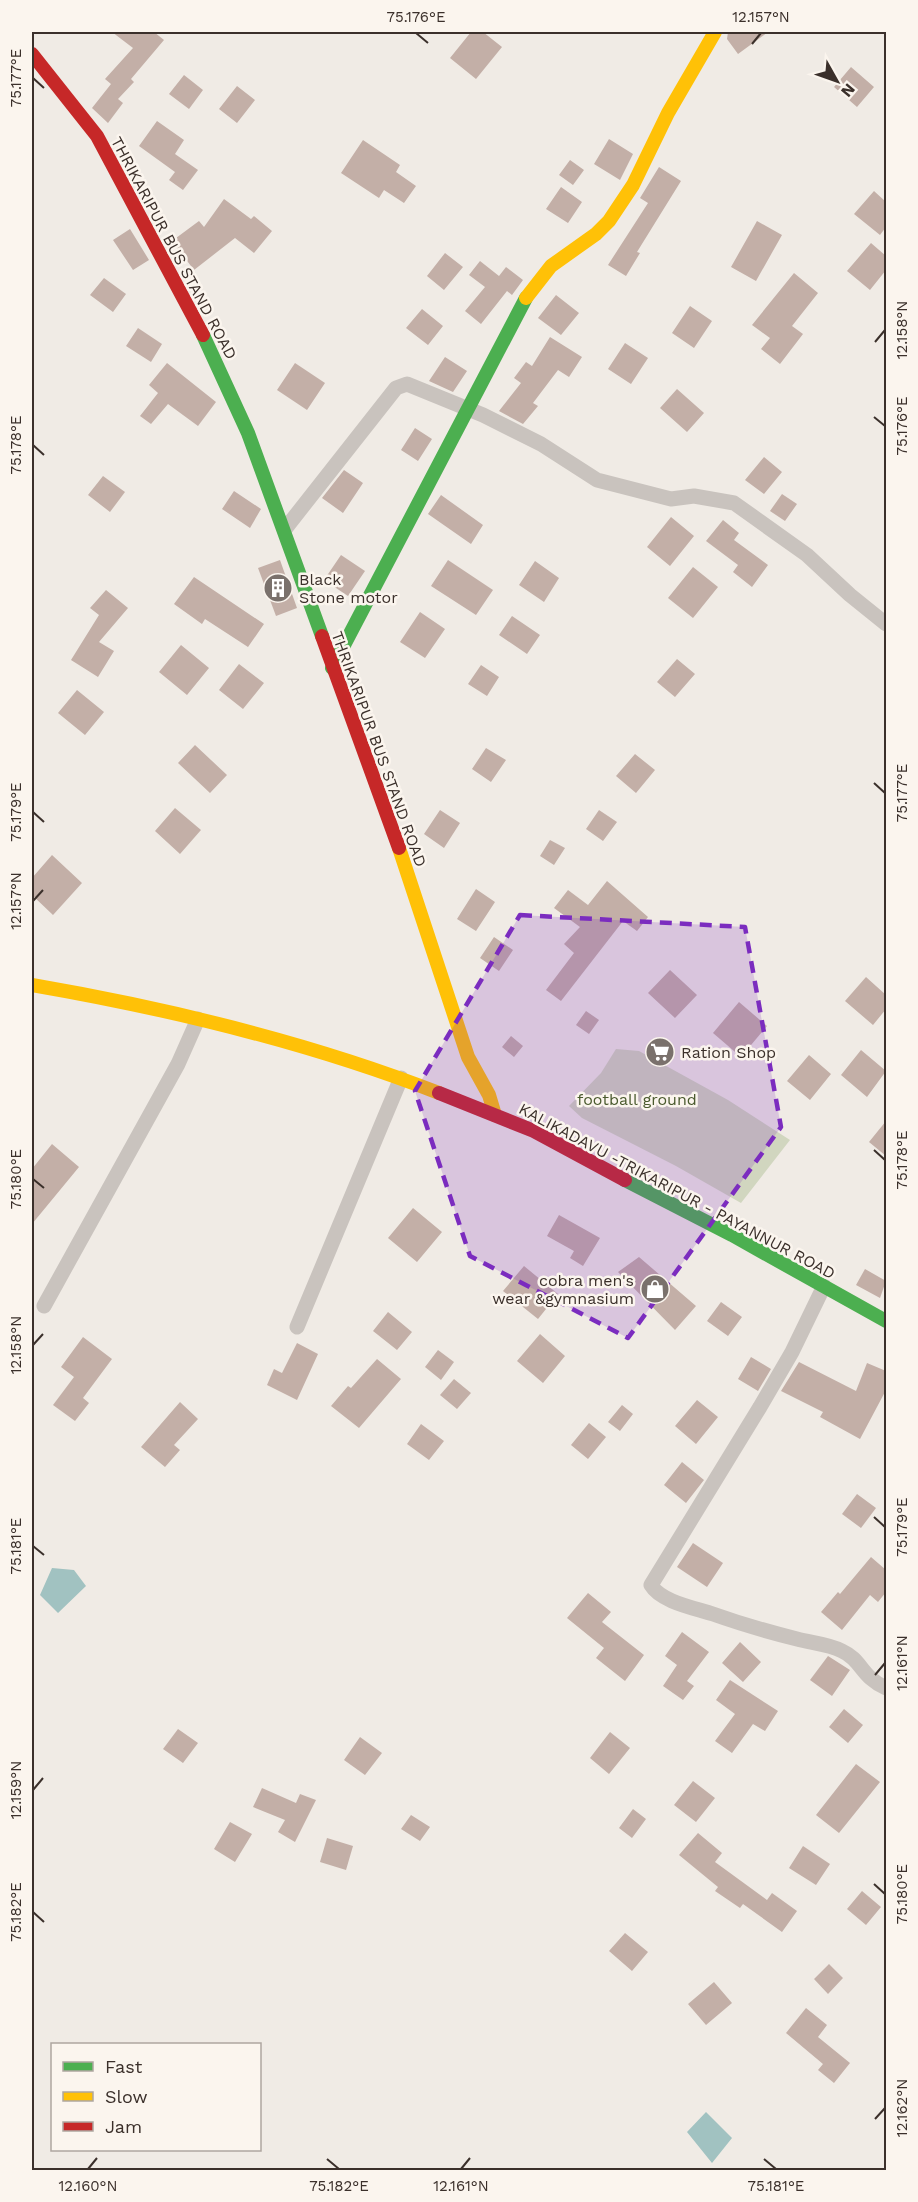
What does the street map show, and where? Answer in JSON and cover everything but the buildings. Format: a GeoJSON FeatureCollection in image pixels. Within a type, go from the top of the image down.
{"type":"FeatureCollection","features":[{"type":"Feature","properties":{"kind":"street"},"geometry":{"type":"LineString","coordinates":[[332,668],[521,305],[540,278],[609,221],[633,185],[668,113],[715,32]]}},
{"type":"Feature","properties":{"kind":"street","name":"THRIKARIPUR BUS STAND ROAD"},"geometry":{"type":"LineString","coordinates":[[32,54],[97,136],[196,319],[248,433],[285,529],[306,598],[393,830],[468,1057],[489,1095],[495,1115]]}},
{"type":"Feature","properties":{"kind":"street"},"geometry":{"type":"LineString","coordinates":[[285,529],[396,388],[407,384],[467,408],[541,444],[597,480],[671,499],[694,496],[734,503],[807,555],[850,595],[886,624]]}},
{"type":"Feature","properties":{"kind":"street","name":"KALIKADAVU -TRIKARIPUR - PAYANNUR ROAD"},"geometry":{"type":"LineString","coordinates":[[32,985],[119,1000],[289,1041],[401,1078],[534,1131],[886,1321]]}},
{"type":"Feature","properties":{"kind":"street"},"geometry":{"type":"LineString","coordinates":[[44,1305],[178,1064],[198,1019]]}},
{"type":"Feature","properties":{"kind":"street"},"geometry":{"type":"LineString","coordinates":[[297,1327],[401,1078]]}},
{"type":"Feature","properties":{"kind":"street"},"geometry":{"type":"LineString","coordinates":[[824,1286],[792,1352],[651,1585],[654,1591],[674,1601],[750,1627],[840,1650],[856,1658],[861,1670],[873,1682],[886,1688]]}},
{"type":"Feature","properties":{"kind":"highlighted area"},"geometry":{"type":"Polygon","coordinates":[[[520,915],[745,927],[781,1127],[628,1338],[470,1256],[415,1091],[520,915]]]}},
{"type":"Feature","properties":{"kind":"green space","name":"football ground"},"geometry":{"type":"Polygon","coordinates":[[[616,1049],[639,1051],[728,1100],[790,1140],[741,1203],[676,1166],[582,1118],[569,1106],[601,1073],[616,1049]]]}},
{"type":"Feature","properties":{"kind":"water"},"geometry":{"type":"Polygon","coordinates":[[[52,1568],[74,1570],[86,1586],[58,1613],[40,1595],[52,1568]]]}},
{"type":"Feature","properties":{"kind":"water"},"geometry":{"type":"Polygon","coordinates":[[[706,2112],[732,2138],[712,2163],[687,2132],[706,2112]]]}},
{"type":"Feature","properties":{"kind":"traffic: fast"},"geometry":{"type":"LineString","coordinates":[[332,668],[526,298]]}},
{"type":"Feature","properties":{"kind":"traffic: fast"},"geometry":{"type":"LineString","coordinates":[[203,335],[248,433],[322,636]]}},
{"type":"Feature","properties":{"kind":"traffic: fast"},"geometry":{"type":"LineString","coordinates":[[625,1180],[732,1235],[886,1321]]}},
{"type":"Feature","properties":{"kind":"traffic: slow"},"geometry":{"type":"LineString","coordinates":[[526,298],[551,266],[596,234],[609,221],[633,185],[668,113],[715,32]]}},
{"type":"Feature","properties":{"kind":"traffic: slow"},"geometry":{"type":"LineString","coordinates":[[399,848],[468,1057],[489,1095],[495,1115]]}},
{"type":"Feature","properties":{"kind":"traffic: slow"},"geometry":{"type":"LineString","coordinates":[[32,985],[136,1005],[238,1029],[340,1058],[439,1093]]}},
{"type":"Feature","properties":{"kind":"traffic: jam"},"geometry":{"type":"LineString","coordinates":[[32,54],[97,136],[203,335]]}},
{"type":"Feature","properties":{"kind":"traffic: jam"},"geometry":{"type":"LineString","coordinates":[[322,636],[399,848]]}},
{"type":"Feature","properties":{"kind":"traffic: jam"},"geometry":{"type":"LineString","coordinates":[[439,1093],[534,1131],[625,1180]]}},
{"type":"Feature","properties":{"kind":"place","name":"Black Stone motor"},"geometry":{"type":"Point","coordinates":[278,588]}},
{"type":"Feature","properties":{"kind":"place","name":"Ration Shop"},"geometry":{"type":"Point","coordinates":[660,1052]}},
{"type":"Feature","properties":{"kind":"place","name":"cobra men's wear &gymnasium"},"geometry":{"type":"Point","coordinates":[655,1289]}}]}
